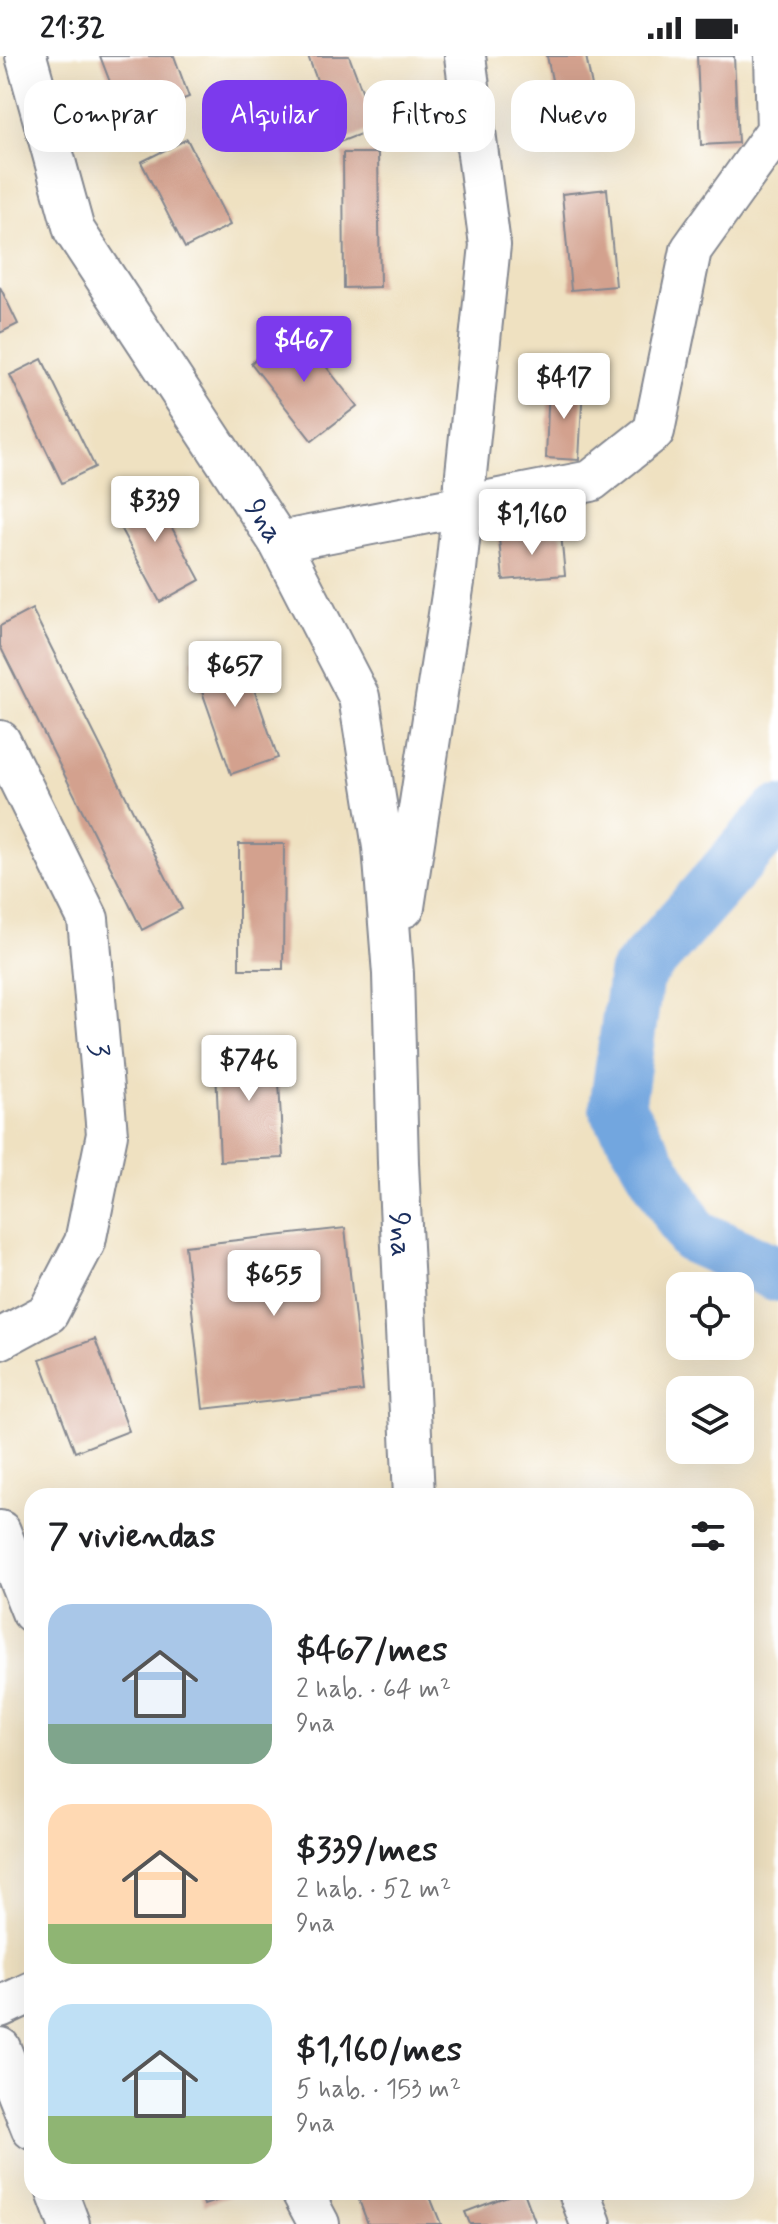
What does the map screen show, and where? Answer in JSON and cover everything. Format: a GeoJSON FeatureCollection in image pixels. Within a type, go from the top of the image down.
{"type":"FeatureCollection","features":[{"type":"Feature","properties":{"kind":"street","name":"9na"},"geometry":{"type":"LineString","coordinates":[[26,56],[74,230],[279,542],[359,697],[383,847],[393,974],[398,1163],[414,1488]]}},
{"type":"Feature","properties":{"kind":"street","name":"9na"},"geometry":{"type":"LineString","coordinates":[[393,974],[456,569],[490,245],[465,56]]}},
{"type":"Feature","properties":{"kind":"street"},"geometry":{"type":"LineString","coordinates":[[279,542],[591,481],[654,431],[691,250],[777,130],[775,56]]}},
{"type":"Feature","properties":{"kind":"street","name":"3"},"geometry":{"type":"LineString","coordinates":[[0,741],[88,919],[107,1134],[85,1242],[48,1313],[0,1339]]}},
{"type":"Feature","properties":{"kind":"street"},"geometry":{"type":"LineString","coordinates":[[0,1531],[24,1592]]}},
{"type":"Feature","properties":{"kind":"street"},"geometry":{"type":"LineString","coordinates":[[0,2007],[24,1996]]}},
{"type":"Feature","properties":{"kind":"street"},"geometry":{"type":"LineString","coordinates":[[0,2048],[24,2109]]}},
{"type":"Feature","properties":{"kind":"street"},"geometry":{"type":"LineString","coordinates":[[60,2200],[69,2224]]}},
{"type":"Feature","properties":{"kind":"street"},"geometry":{"type":"LineString","coordinates":[[306,2200],[319,2224]]}},
{"type":"Feature","properties":{"kind":"street"},"geometry":{"type":"LineString","coordinates":[[582,2200],[591,2224]]}},
{"type":"Feature","properties":{"kind":"building"},"geometry":{"type":"Polygon","coordinates":[[[100,56],[174,56],[183,80],[109,80],[100,56]]]}},
{"type":"Feature","properties":{"kind":"building"},"geometry":{"type":"Polygon","coordinates":[[[308,56],[349,56],[363,93],[363,133],[347,139],[347,80],[317,80],[308,56]]]}},
{"type":"Feature","properties":{"kind":"building"},"geometry":{"type":"Polygon","coordinates":[[[547,56],[586,56],[591,80],[552,80],[547,56]]]}},
{"type":"Feature","properties":{"kind":"building"},"geometry":{"type":"Polygon","coordinates":[[[697,56],[734,56],[738,143],[701,145],[697,56]]]}},
{"type":"Feature","properties":{"kind":"building"},"geometry":{"type":"Polygon","coordinates":[[[186,140],[230,225],[185,248],[141,162],[161,152],[186,152],[186,140]]]}},
{"type":"Feature","properties":{"kind":"building"},"geometry":{"type":"Polygon","coordinates":[[[343,153],[378,153],[380,287],[344,288],[343,153]]]}},
{"type":"Feature","properties":{"kind":"building"},"geometry":{"type":"Polygon","coordinates":[[[607,189],[616,286],[571,290],[562,194],[607,189]]]}},
{"type":"Feature","properties":{"kind":"building"},"geometry":{"type":"Polygon","coordinates":[[[0,287],[18,324],[0,333],[0,287]]]}},
{"type":"Feature","properties":{"kind":"building"},"geometry":{"type":"Polygon","coordinates":[[[296,328],[357,406],[312,441],[251,363],[296,328]]]}},
{"type":"Feature","properties":{"kind":"building"},"geometry":{"type":"Polygon","coordinates":[[[42,359],[95,467],[62,483],[10,375],[42,359]]]}},
{"type":"Feature","properties":{"kind":"building"},"geometry":{"type":"Polygon","coordinates":[[[549,383],[583,384],[579,460],[546,458],[549,383]]]}},
{"type":"Feature","properties":{"kind":"building"},"geometry":{"type":"Polygon","coordinates":[[[150,487],[200,580],[160,602],[110,509],[150,487]]]}},
{"type":"Feature","properties":{"kind":"building"},"geometry":{"type":"Polygon","coordinates":[[[561,534],[565,575],[503,580],[499,539],[561,534]]]}},
{"type":"Feature","properties":{"kind":"building"},"geometry":{"type":"Polygon","coordinates":[[[32,609],[182,909],[142,930],[0,646],[0,626],[32,609]]]}},
{"type":"Feature","properties":{"kind":"building"},"geometry":{"type":"Polygon","coordinates":[[[238,643],[278,758],[231,774],[191,660],[238,643]]]}},
{"type":"Feature","properties":{"kind":"building"},"geometry":{"type":"Polygon","coordinates":[[[239,844],[284,844],[283,969],[239,969],[239,844]]]}},
{"type":"Feature","properties":{"kind":"building"},"geometry":{"type":"Polygon","coordinates":[[[277,1044],[283,1158],[220,1161],[215,1048],[277,1044]]]}},
{"type":"Feature","properties":{"kind":"building"},"geometry":{"type":"Polygon","coordinates":[[[345,1228],[363,1391],[203,1409],[185,1246],[345,1228]]]}},
{"type":"Feature","properties":{"kind":"building"},"geometry":{"type":"Polygon","coordinates":[[[95,1339],[129,1431],[75,1452],[40,1359],[95,1339]]]}},
{"type":"Feature","properties":{"kind":"building"},"geometry":{"type":"Polygon","coordinates":[[[202,2200],[219,2200],[204,2205],[202,2200]]]}},
{"type":"Feature","properties":{"kind":"building"},"geometry":{"type":"Polygon","coordinates":[[[359,2200],[431,2200],[441,2224],[368,2224],[359,2200]]]}},
{"type":"Feature","properties":{"kind":"building"},"geometry":{"type":"Polygon","coordinates":[[[497,2200],[527,2200],[536,2224],[470,2224],[465,2212],[497,2200]]]}},
{"type":"Feature","properties":{"kind":"waterway"},"geometry":{"type":"LineString","coordinates":[[778,814],[636,975],[617,1108],[693,1236],[778,1274]]}}]}
